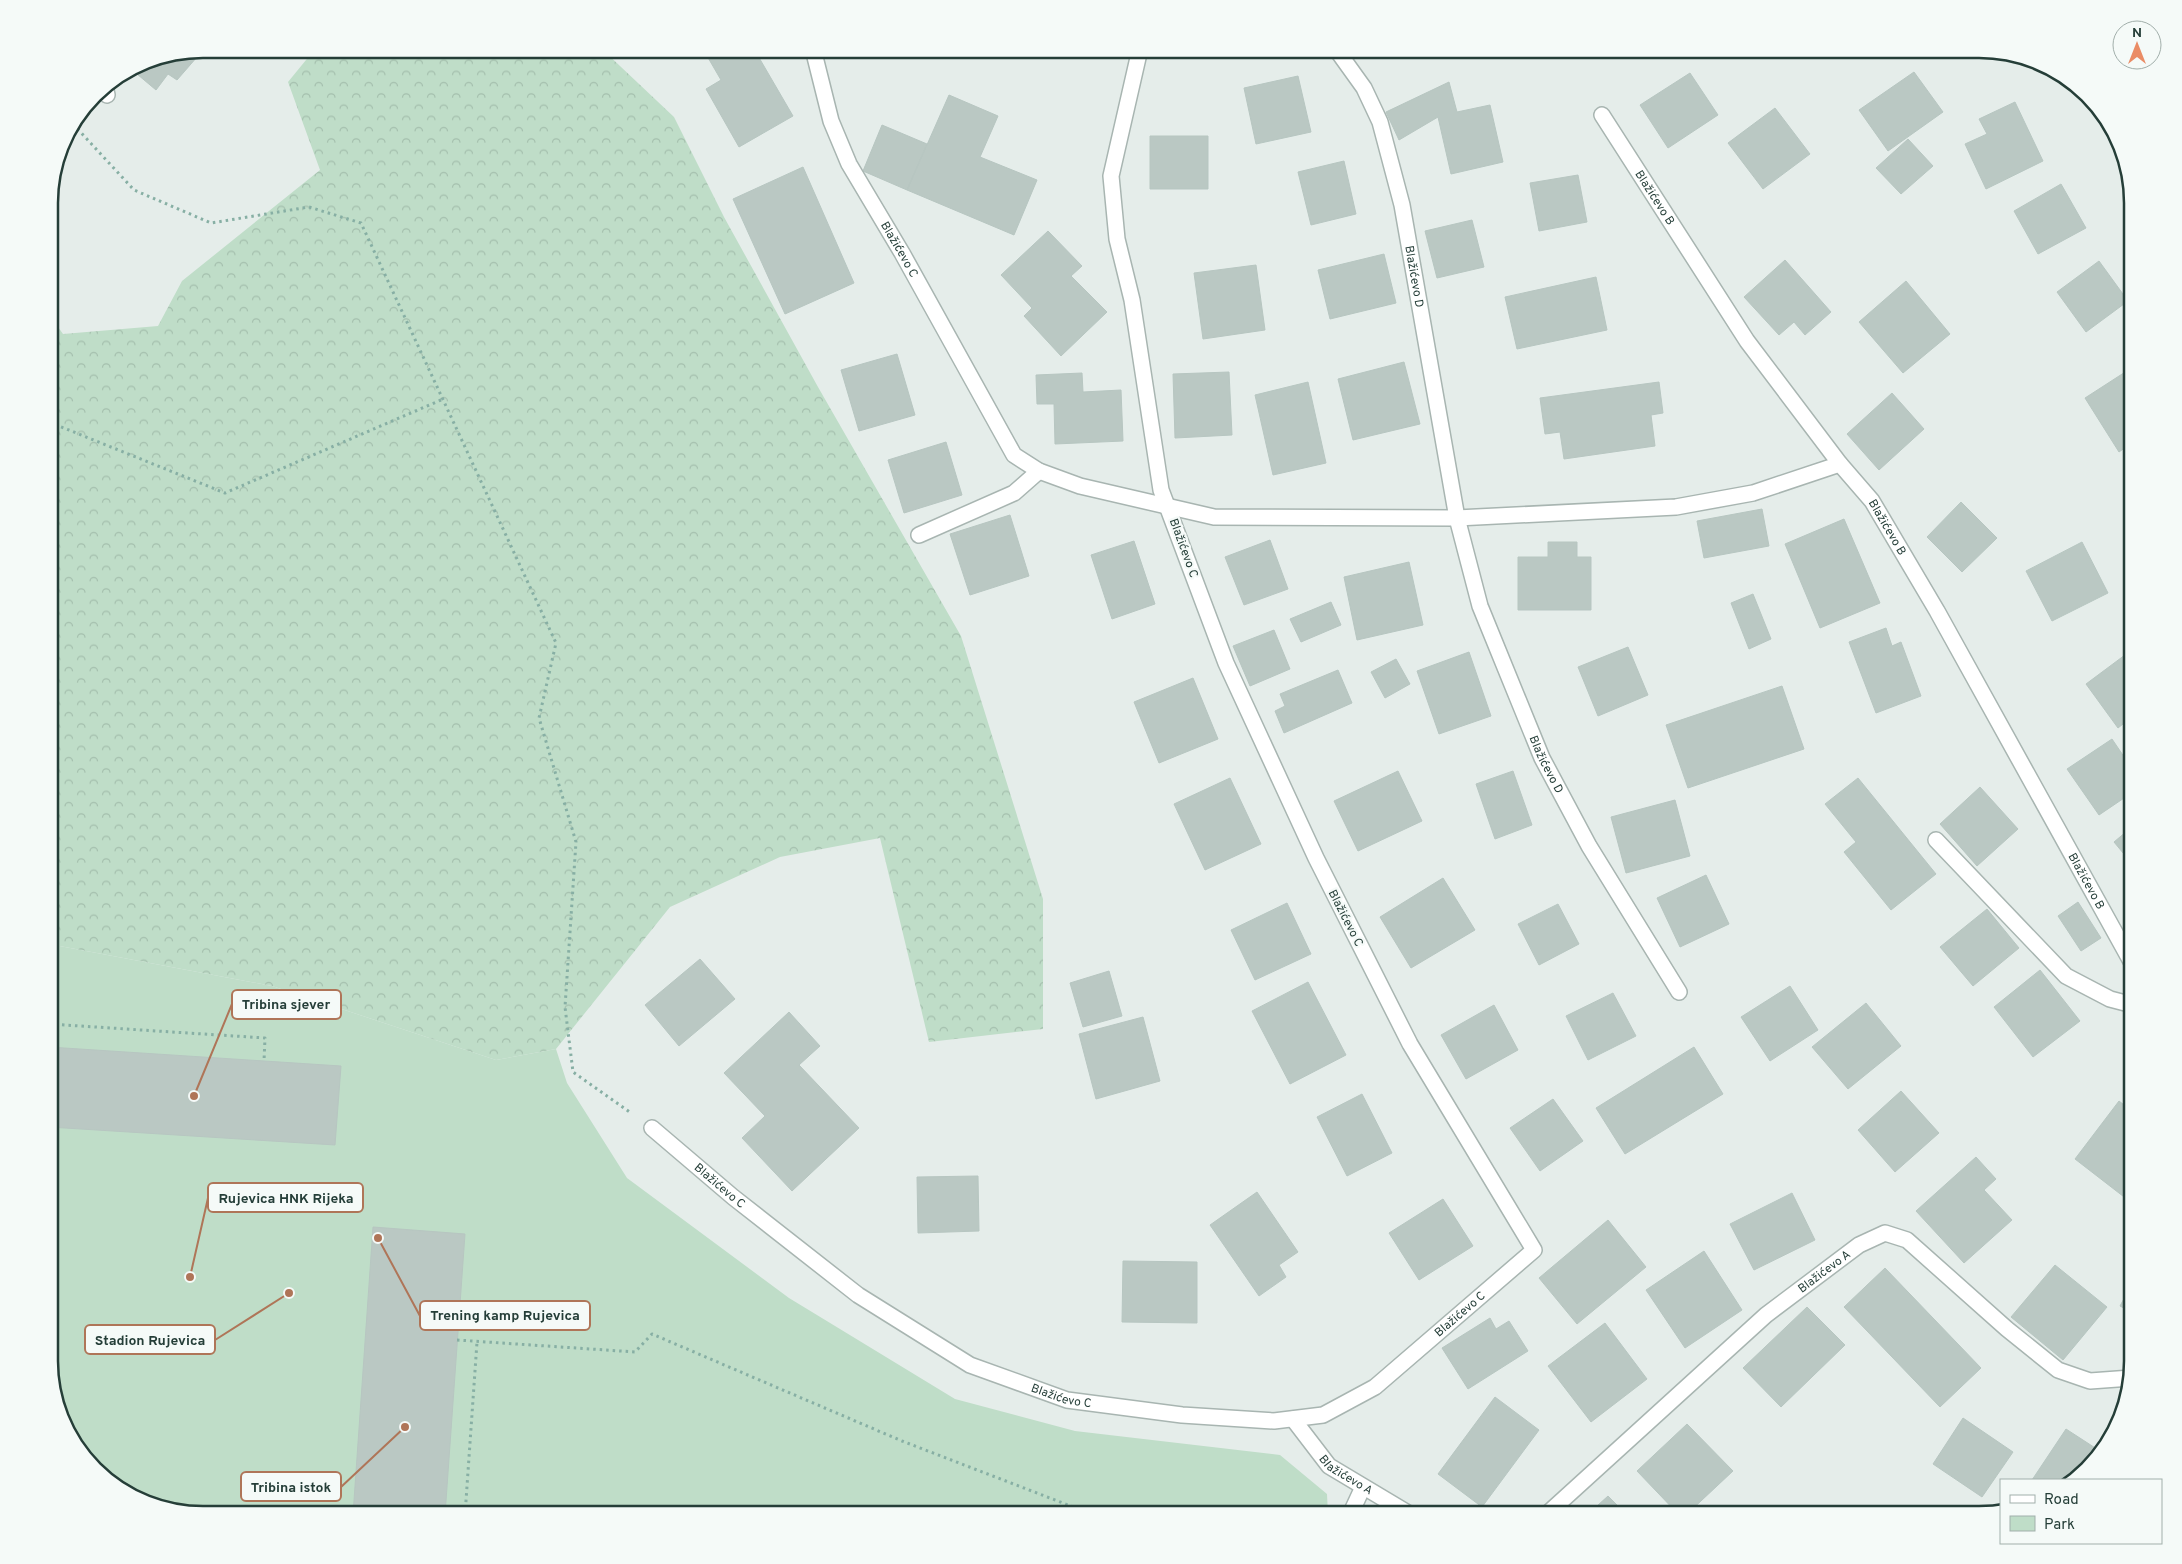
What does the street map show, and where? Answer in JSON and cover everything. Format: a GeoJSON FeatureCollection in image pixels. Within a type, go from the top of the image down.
{"type":"FeatureCollection","features":[{"type":"Feature","properties":{"kind":"street","name":"Blažićevo C"},"geometry":{"type":"LineString","coordinates":[[815,58],[831,121],[849,164],[902,253],[1014,455],[1039,471],[1080,486],[1214,517],[1457,518]]}},
{"type":"Feature","properties":{"kind":"street","name":"Blažićevo C"},"geometry":{"type":"LineString","coordinates":[[652,1128],[733,1197],[858,1295],[970,1365],[1067,1400],[1182,1415],[1274,1421],[1323,1415],[1375,1387],[1534,1250],[1410,1044],[1316,858],[1226,663],[1161,490],[1132,300],[1117,239],[1111,176],[1138,58]]}},
{"type":"Feature","properties":{"kind":"street","name":"Blažićevo D"},"geometry":{"type":"LineString","coordinates":[[1342,58],[1364,88],[1383,132],[1402,205],[1457,518],[1480,606],[1542,758],[1589,846],[1679,992]]}},
{"type":"Feature","properties":{"kind":"street","name":"Blažićevo B"},"geometry":{"type":"LineString","coordinates":[[1602,115],[1747,341],[1840,464],[1872,501],[1937,611],[2124,949]]}},
{"type":"Feature","properties":{"kind":"street"},"geometry":{"type":"LineString","coordinates":[[1457,518],[1676,507],[1753,493],[1840,464]]}},
{"type":"Feature","properties":{"kind":"street"},"geometry":{"type":"LineString","coordinates":[[918,535],[1014,493],[1039,471]]}},
{"type":"Feature","properties":{"kind":"street"},"geometry":{"type":"LineString","coordinates":[[1936,840],[2066,976],[2110,999],[2124,1003]]}},
{"type":"Feature","properties":{"kind":"street","name":"Blažićevo A"},"geometry":{"type":"LineString","coordinates":[[1556,1506],[1766,1315],[1859,1245],[1885,1232],[1907,1240],[2006,1329],[2058,1370],[2090,1381],[2123,1379]]}},
{"type":"Feature","properties":{"kind":"street","name":"Blažićevo A"},"geometry":{"type":"LineString","coordinates":[[1293,1419],[1329,1466],[1396,1506]]}},
{"type":"Feature","properties":{"kind":"street"},"geometry":{"type":"LineString","coordinates":[[1354,1506],[1363,1487]]}},
{"type":"Feature","properties":{"kind":"path"},"geometry":{"type":"LineString","coordinates":[[78,129],[134,190],[211,223],[309,207],[361,223],[556,643],[539,718],[576,842],[565,1007],[573,1072],[652,1128]]}},
{"type":"Feature","properties":{"kind":"path"},"geometry":{"type":"LineString","coordinates":[[58,426],[225,493],[442,400]]}},
{"type":"Feature","properties":{"kind":"path"},"geometry":{"type":"LineString","coordinates":[[58,1025],[266,1038],[264,1061]]}},
{"type":"Feature","properties":{"kind":"path"},"geometry":{"type":"LineString","coordinates":[[457,1340],[635,1352],[652,1334],[902,1441],[1071,1506]]}},
{"type":"Feature","properties":{"kind":"path"},"geometry":{"type":"LineString","coordinates":[[466,1506],[477,1342]]}},
{"type":"Feature","properties":{"kind":"green space"},"geometry":{"type":"Polygon","coordinates":[[[308,58],[612,58],[674,117],[724,217],[818,387],[961,636],[1043,899],[1043,1029],[929,1042],[880,838],[780,857],[670,907],[556,1049],[496,1060],[272,986],[58,946],[58,327],[63,334],[158,326],[182,281],[320,170],[288,82],[308,58]]]}},
{"type":"Feature","properties":{"kind":"green space"},"geometry":{"type":"Polygon","coordinates":[[[58,946],[272,986],[496,1060],[556,1049],[567,1083],[627,1178],[789,1298],[955,1399],[1075,1431],[1280,1455],[1327,1494],[1328,1506],[193,1506],[174,1504],[138,1492],[114,1477],[93,1457],[77,1434],[60,1390],[58,1371],[58,946]]]}},
{"type":"Feature","properties":{"kind":"building"},"geometry":{"type":"Polygon","coordinates":[[[196,58],[177,80],[168,74],[156,90],[137,74],[156,65],[174,60],[196,58]]]}},
{"type":"Feature","properties":{"kind":"building"},"geometry":{"type":"Polygon","coordinates":[[[708,58],[759,58],[793,116],[739,147],[706,89],[721,80],[708,58]]]}},
{"type":"Feature","properties":{"kind":"building"},"geometry":{"type":"Polygon","coordinates":[[[1914,72],[1943,112],[1888,151],[1859,110],[1914,72]]]}},
{"type":"Feature","properties":{"kind":"building"},"geometry":{"type":"Polygon","coordinates":[[[1690,73],[1718,115],[1668,148],[1640,105],[1690,73]]]}},
{"type":"Feature","properties":{"kind":"building"},"geometry":{"type":"Polygon","coordinates":[[[1298,76],[1311,132],[1256,144],[1244,88],[1298,76]]]}},
{"type":"Feature","properties":{"kind":"building"},"geometry":{"type":"Polygon","coordinates":[[[1449,82],[1457,112],[1490,105],[1503,162],[1451,174],[1438,117],[1399,140],[1386,112],[1449,82]]]}},
{"type":"Feature","properties":{"kind":"building"},"geometry":{"type":"Polygon","coordinates":[[[949,95],[998,116],[980,157],[1037,180],[1014,235],[907,190],[949,95]]]}},
{"type":"Feature","properties":{"kind":"building"},"geometry":{"type":"Polygon","coordinates":[[[2015,102],[2043,161],[1986,189],[1965,144],[1987,134],[1979,119],[2015,102]]]}},
{"type":"Feature","properties":{"kind":"building"},"geometry":{"type":"Polygon","coordinates":[[[1775,108],[1810,154],[1763,189],[1728,143],[1775,108]]]}},
{"type":"Feature","properties":{"kind":"building"},"geometry":{"type":"Polygon","coordinates":[[[882,125],[927,144],[907,190],[863,171],[882,125]]]}},
{"type":"Feature","properties":{"kind":"building"},"geometry":{"type":"Polygon","coordinates":[[[1150,136],[1208,136],[1208,189],[1150,189],[1150,136]]]}},
{"type":"Feature","properties":{"kind":"building"},"geometry":{"type":"Polygon","coordinates":[[[1908,139],[1933,166],[1901,194],[1876,168],[1908,139]]]}},
{"type":"Feature","properties":{"kind":"building"},"geometry":{"type":"Polygon","coordinates":[[[1344,161],[1356,214],[1311,225],[1298,172],[1344,161]]]}},
{"type":"Feature","properties":{"kind":"building"},"geometry":{"type":"Polygon","coordinates":[[[803,167],[854,283],[785,314],[733,199],[803,167]]]}},
{"type":"Feature","properties":{"kind":"building"},"geometry":{"type":"Polygon","coordinates":[[[1578,175],[1587,222],[1539,231],[1530,183],[1578,175]]]}},
{"type":"Feature","properties":{"kind":"building"},"geometry":{"type":"Polygon","coordinates":[[[2061,184],[2086,228],[2038,254],[2014,211],[2061,184]]]}},
{"type":"Feature","properties":{"kind":"building"},"geometry":{"type":"Polygon","coordinates":[[[1472,220],[1484,267],[1437,278],[1425,231],[1472,220]]]}},
{"type":"Feature","properties":{"kind":"building"},"geometry":{"type":"Polygon","coordinates":[[[1048,231],[1082,266],[1071,276],[1107,312],[1061,356],[1024,316],[1032,308],[1001,275],[1048,231]]]}},
{"type":"Feature","properties":{"kind":"building"},"geometry":{"type":"Polygon","coordinates":[[[1384,254],[1396,303],[1330,319],[1318,270],[1384,254]]]}},
{"type":"Feature","properties":{"kind":"building"},"geometry":{"type":"Polygon","coordinates":[[[1785,260],[1831,312],[1805,335],[1794,322],[1779,335],[1744,297],[1785,260]]]}},
{"type":"Feature","properties":{"kind":"building"},"geometry":{"type":"Polygon","coordinates":[[[2099,261],[2124,295],[2124,304],[2086,332],[2057,292],[2099,261]]]}},
{"type":"Feature","properties":{"kind":"building"},"geometry":{"type":"Polygon","coordinates":[[[1256,265],[1265,330],[1203,339],[1194,273],[1256,265]]]}},
{"type":"Feature","properties":{"kind":"building"},"geometry":{"type":"Polygon","coordinates":[[[1596,277],[1607,330],[1517,349],[1505,297],[1596,277]]]}},
{"type":"Feature","properties":{"kind":"building"},"geometry":{"type":"Polygon","coordinates":[[[1906,281],[1950,334],[1903,373],[1859,322],[1906,281]]]}},
{"type":"Feature","properties":{"kind":"building"},"geometry":{"type":"Polygon","coordinates":[[[897,354],[915,415],[859,431],[841,370],[897,354]]]}},
{"type":"Feature","properties":{"kind":"building"},"geometry":{"type":"Polygon","coordinates":[[[1404,362],[1420,424],[1353,440],[1338,379],[1404,362]]]}},
{"type":"Feature","properties":{"kind":"building"},"geometry":{"type":"Polygon","coordinates":[[[1229,372],[1232,435],[1175,438],[1173,374],[1229,372]]]}},
{"type":"Feature","properties":{"kind":"building"},"geometry":{"type":"Polygon","coordinates":[[[1082,373],[1083,392],[1121,390],[1123,441],[1055,444],[1054,404],[1037,404],[1036,375],[1082,373]]]}},
{"type":"Feature","properties":{"kind":"building"},"geometry":{"type":"Polygon","coordinates":[[[2124,373],[2124,448],[2119,452],[2085,398],[2124,373]]]}},
{"type":"Feature","properties":{"kind":"building"},"geometry":{"type":"Polygon","coordinates":[[[1308,382],[1326,463],[1273,475],[1255,395],[1308,382]]]}},
{"type":"Feature","properties":{"kind":"building"},"geometry":{"type":"Polygon","coordinates":[[[1659,382],[1663,413],[1651,415],[1655,446],[1564,459],[1560,432],[1545,434],[1540,398],[1659,382]]]}},
{"type":"Feature","properties":{"kind":"building"},"geometry":{"type":"Polygon","coordinates":[[[1892,393],[1924,429],[1879,470],[1847,434],[1892,393]]]}},
{"type":"Feature","properties":{"kind":"building"},"geometry":{"type":"Polygon","coordinates":[[[946,442],[962,495],[904,513],[888,460],[946,442]]]}},
{"type":"Feature","properties":{"kind":"building"},"geometry":{"type":"Polygon","coordinates":[[[1961,502],[1997,538],[1962,572],[1927,537],[1961,502]]]}},
{"type":"Feature","properties":{"kind":"building"},"geometry":{"type":"Polygon","coordinates":[[[1762,509],[1769,546],[1704,558],[1697,521],[1762,509]]]}},
{"type":"Feature","properties":{"kind":"building"},"geometry":{"type":"Polygon","coordinates":[[[1010,515],[1029,576],[970,595],[950,534],[1010,515]]]}},
{"type":"Feature","properties":{"kind":"building"},"geometry":{"type":"Polygon","coordinates":[[[1844,519],[1880,603],[1820,628],[1785,544],[1844,519]]]}},
{"type":"Feature","properties":{"kind":"building"},"geometry":{"type":"Polygon","coordinates":[[[1270,540],[1288,589],[1244,605],[1225,557],[1270,540]]]}},
{"type":"Feature","properties":{"kind":"building"},"geometry":{"type":"Polygon","coordinates":[[[1134,541],[1155,604],[1112,619],[1091,555],[1134,541]]]}},
{"type":"Feature","properties":{"kind":"building"},"geometry":{"type":"Polygon","coordinates":[[[1548,542],[1577,542],[1577,557],[1591,557],[1591,610],[1518,610],[1518,557],[1548,557],[1548,542]]]}},
{"type":"Feature","properties":{"kind":"building"},"geometry":{"type":"Polygon","coordinates":[[[2082,542],[2108,593],[2052,621],[2026,571],[2082,542]]]}},
{"type":"Feature","properties":{"kind":"building"},"geometry":{"type":"Polygon","coordinates":[[[1409,562],[1423,625],[1357,640],[1344,577],[1409,562]]]}},
{"type":"Feature","properties":{"kind":"building"},"geometry":{"type":"Polygon","coordinates":[[[1753,594],[1771,639],[1749,649],[1731,603],[1753,594]]]}},
{"type":"Feature","properties":{"kind":"building"},"geometry":{"type":"Polygon","coordinates":[[[1331,602],[1341,625],[1301,642],[1290,619],[1331,602]]]}},
{"type":"Feature","properties":{"kind":"building"},"geometry":{"type":"Polygon","coordinates":[[[1886,628],[1892,646],[1901,642],[1921,696],[1876,713],[1849,642],[1886,628]]]}},
{"type":"Feature","properties":{"kind":"building"},"geometry":{"type":"Polygon","coordinates":[[[1274,630],[1290,669],[1250,686],[1233,646],[1274,630]]]}},
{"type":"Feature","properties":{"kind":"building"},"geometry":{"type":"Polygon","coordinates":[[[1628,647],[1648,695],[1598,716],[1578,667],[1628,647]]]}},
{"type":"Feature","properties":{"kind":"building"},"geometry":{"type":"Polygon","coordinates":[[[1469,652],[1491,716],[1439,734],[1417,671],[1469,652]]]}},
{"type":"Feature","properties":{"kind":"building"},"geometry":{"type":"Polygon","coordinates":[[[2124,656],[2124,723],[2118,728],[2086,684],[2124,656]]]}},
{"type":"Feature","properties":{"kind":"building"},"geometry":{"type":"Polygon","coordinates":[[[1396,659],[1410,684],[1385,698],[1371,672],[1396,659]]]}},
{"type":"Feature","properties":{"kind":"building"},"geometry":{"type":"Polygon","coordinates":[[[1338,670],[1352,703],[1284,733],[1275,711],[1285,706],[1280,694],[1338,670]]]}},
{"type":"Feature","properties":{"kind":"building"},"geometry":{"type":"Polygon","coordinates":[[[1193,678],[1218,739],[1159,763],[1134,702],[1193,678]]]}},
{"type":"Feature","properties":{"kind":"building"},"geometry":{"type":"Polygon","coordinates":[[[1782,686],[1804,749],[1688,788],[1666,725],[1782,686]]]}},
{"type":"Feature","properties":{"kind":"building"},"geometry":{"type":"Polygon","coordinates":[[[2112,739],[2124,757],[2124,798],[2099,815],[2067,769],[2112,739]]]}},
{"type":"Feature","properties":{"kind":"building"},"geometry":{"type":"Polygon","coordinates":[[[1398,771],[1422,821],[1358,851],[1334,801],[1398,771]]]}},
{"type":"Feature","properties":{"kind":"building"},"geometry":{"type":"Polygon","coordinates":[[[1513,771],[1532,825],[1495,839],[1476,784],[1513,771]]]}},
{"type":"Feature","properties":{"kind":"building"},"geometry":{"type":"Polygon","coordinates":[[[1230,778],[1261,844],[1205,870],[1174,804],[1230,778]]]}},
{"type":"Feature","properties":{"kind":"building"},"geometry":{"type":"Polygon","coordinates":[[[1858,778],[1936,874],[1891,910],[1844,852],[1856,842],[1825,804],[1858,778]]]}},
{"type":"Feature","properties":{"kind":"building"},"geometry":{"type":"Polygon","coordinates":[[[1980,787],[2018,829],[1977,866],[1940,824],[1980,787]]]}},
{"type":"Feature","properties":{"kind":"building"},"geometry":{"type":"Polygon","coordinates":[[[1675,800],[1690,856],[1626,873],[1611,817],[1675,800]]]}},
{"type":"Feature","properties":{"kind":"building"},"geometry":{"type":"Polygon","coordinates":[[[2124,834],[2124,854],[2114,842],[2124,834]]]}},
{"type":"Feature","properties":{"kind":"building"},"geometry":{"type":"Polygon","coordinates":[[[1706,875],[1729,924],[1680,947],[1657,898],[1706,875]]]}},
{"type":"Feature","properties":{"kind":"building"},"geometry":{"type":"Polygon","coordinates":[[[1443,878],[1475,930],[1411,968],[1380,917],[1443,878]]]}},
{"type":"Feature","properties":{"kind":"building"},"geometry":{"type":"Polygon","coordinates":[[[2078,902],[2101,938],[2081,951],[2058,916],[2078,902]]]}},
{"type":"Feature","properties":{"kind":"building"},"geometry":{"type":"Polygon","coordinates":[[[1287,903],[1311,954],[1255,980],[1231,930],[1287,903]]]}},
{"type":"Feature","properties":{"kind":"building"},"geometry":{"type":"Polygon","coordinates":[[[1558,904],[1579,944],[1539,965],[1518,924],[1558,904]]]}},
{"type":"Feature","properties":{"kind":"building"},"geometry":{"type":"Polygon","coordinates":[[[1987,909],[2019,948],[1973,986],[1940,947],[1987,909]]]}},
{"type":"Feature","properties":{"kind":"building"},"geometry":{"type":"Polygon","coordinates":[[[700,959],[735,999],[679,1046],[645,1005],[700,959]]]}},
{"type":"Feature","properties":{"kind":"building"},"geometry":{"type":"Polygon","coordinates":[[[2040,970],[2080,1021],[2033,1057],[1994,1007],[2040,970]]]}},
{"type":"Feature","properties":{"kind":"building"},"geometry":{"type":"Polygon","coordinates":[[[1109,971],[1122,1016],[1083,1027],[1070,983],[1109,971]]]}},
{"type":"Feature","properties":{"kind":"building"},"geometry":{"type":"Polygon","coordinates":[[[1308,982],[1346,1055],[1290,1084],[1252,1011],[1308,982]]]}},
{"type":"Feature","properties":{"kind":"building"},"geometry":{"type":"Polygon","coordinates":[[[1790,986],[1818,1030],[1770,1061],[1741,1017],[1790,986]]]}},
{"type":"Feature","properties":{"kind":"building"},"geometry":{"type":"Polygon","coordinates":[[[1613,993],[1636,1036],[1588,1060],[1566,1016],[1613,993]]]}},
{"type":"Feature","properties":{"kind":"building"},"geometry":{"type":"Polygon","coordinates":[[[1866,1003],[1901,1046],[1848,1089],[1812,1047],[1866,1003]]]}},
{"type":"Feature","properties":{"kind":"building"},"geometry":{"type":"Polygon","coordinates":[[[1494,1005],[1518,1050],[1466,1079],[1441,1035],[1494,1005]]]}},
{"type":"Feature","properties":{"kind":"building"},"geometry":{"type":"Polygon","coordinates":[[[789,1012],[820,1046],[799,1065],[859,1128],[792,1191],[742,1138],[765,1116],[724,1073],[789,1012]]]}},
{"type":"Feature","properties":{"kind":"building"},"geometry":{"type":"Polygon","coordinates":[[[1143,1017],[1160,1081],[1096,1099],[1079,1034],[1143,1017]]]}},
{"type":"Feature","properties":{"kind":"building"},"geometry":{"type":"Polygon","coordinates":[[[1694,1047],[1723,1094],[1625,1154],[1596,1108],[1694,1047]]]}},
{"type":"Feature","properties":{"kind":"building"},"geometry":{"type":"Polygon","coordinates":[[[58,1048],[341,1066],[335,1145],[58,1128],[58,1048]]]}},
{"type":"Feature","properties":{"kind":"building"},"geometry":{"type":"Polygon","coordinates":[[[1901,1091],[1939,1133],[1895,1172],[1858,1130],[1901,1091]]]}},
{"type":"Feature","properties":{"kind":"building"},"geometry":{"type":"Polygon","coordinates":[[[1362,1094],[1392,1153],[1347,1176],[1317,1117],[1362,1094]]]}},
{"type":"Feature","properties":{"kind":"building"},"geometry":{"type":"Polygon","coordinates":[[[1553,1099],[1583,1141],[1540,1171],[1510,1128],[1553,1099]]]}},
{"type":"Feature","properties":{"kind":"building"},"geometry":{"type":"Polygon","coordinates":[[[2119,1101],[2124,1105],[2124,1197],[2075,1159],[2119,1101]]]}},
{"type":"Feature","properties":{"kind":"building"},"geometry":{"type":"Polygon","coordinates":[[[1976,1157],[1996,1179],[1984,1190],[2012,1220],[1964,1263],[1916,1211],[1976,1157]]]}},
{"type":"Feature","properties":{"kind":"building"},"geometry":{"type":"Polygon","coordinates":[[[978,1176],[979,1231],[918,1233],[917,1177],[978,1176]]]}},
{"type":"Feature","properties":{"kind":"building"},"geometry":{"type":"Polygon","coordinates":[[[1257,1192],[1298,1252],[1279,1265],[1286,1277],[1259,1296],[1210,1225],[1257,1192]]]}},
{"type":"Feature","properties":{"kind":"building"},"geometry":{"type":"Polygon","coordinates":[[[1792,1193],[1815,1240],[1754,1270],[1730,1224],[1792,1193]]]}},
{"type":"Feature","properties":{"kind":"building"},"geometry":{"type":"Polygon","coordinates":[[[1443,1199],[1473,1246],[1419,1280],[1389,1233],[1443,1199]]]}},
{"type":"Feature","properties":{"kind":"building"},"geometry":{"type":"Polygon","coordinates":[[[1608,1220],[1646,1267],[1577,1324],[1539,1278],[1608,1220]]]}},
{"type":"Feature","properties":{"kind":"building"},"geometry":{"type":"Polygon","coordinates":[[[373,1227],[465,1234],[446,1506],[354,1506],[373,1227]]]}},
{"type":"Feature","properties":{"kind":"building"},"geometry":{"type":"Polygon","coordinates":[[[1704,1251],[1742,1310],[1685,1348],[1646,1290],[1704,1251]]]}},
{"type":"Feature","properties":{"kind":"building"},"geometry":{"type":"Polygon","coordinates":[[[1123,1261],[1197,1262],[1197,1323],[1122,1322],[1123,1261]]]}},
{"type":"Feature","properties":{"kind":"building"},"geometry":{"type":"Polygon","coordinates":[[[2055,1265],[2107,1307],[2063,1360],[2011,1317],[2055,1265]]]}},
{"type":"Feature","properties":{"kind":"building"},"geometry":{"type":"Polygon","coordinates":[[[1885,1268],[1981,1368],[1940,1407],[1844,1307],[1885,1268]]]}},
{"type":"Feature","properties":{"kind":"building"},"geometry":{"type":"Polygon","coordinates":[[[2124,1299],[2124,1308],[2120,1306],[2124,1299]]]}},
{"type":"Feature","properties":{"kind":"building"},"geometry":{"type":"Polygon","coordinates":[[[1807,1307],[1845,1345],[1781,1407],[1743,1368],[1807,1307]]]}},
{"type":"Feature","properties":{"kind":"building"},"geometry":{"type":"Polygon","coordinates":[[[1490,1318],[1496,1329],[1509,1321],[1528,1351],[1468,1389],[1442,1348],[1490,1318]]]}},
{"type":"Feature","properties":{"kind":"building"},"geometry":{"type":"Polygon","coordinates":[[[1605,1323],[1647,1379],[1591,1422],[1548,1366],[1605,1323]]]}},
{"type":"Feature","properties":{"kind":"building"},"geometry":{"type":"Polygon","coordinates":[[[1495,1397],[1539,1430],[1483,1506],[1438,1474],[1495,1397]]]}},
{"type":"Feature","properties":{"kind":"building"},"geometry":{"type":"Polygon","coordinates":[[[1963,1418],[2013,1452],[1982,1497],[1933,1464],[1963,1418]]]}},
{"type":"Feature","properties":{"kind":"building"},"geometry":{"type":"Polygon","coordinates":[[[1687,1424],[1733,1471],[1696,1506],[1670,1506],[1637,1471],[1687,1424]]]}},
{"type":"Feature","properties":{"kind":"building"},"geometry":{"type":"Polygon","coordinates":[[[2066,1429],[2096,1448],[2065,1479],[2033,1479],[2066,1429]]]}},
{"type":"Feature","properties":{"kind":"building"},"geometry":{"type":"Polygon","coordinates":[[[1608,1496],[1618,1506],[1597,1506],[1608,1496]]]}},
{"type":"Feature","properties":{"kind":"place","name":"Tribina sjever"},"geometry":{"type":"Point","coordinates":[194,1096]}},
{"type":"Feature","properties":{"kind":"place","name":"Trening kamp Rujevica"},"geometry":{"type":"Point","coordinates":[378,1238]}},
{"type":"Feature","properties":{"kind":"place","name":"Rujevica HNK Rijeka"},"geometry":{"type":"Point","coordinates":[190,1277]}},
{"type":"Feature","properties":{"kind":"place","name":"Stadion Rujevica"},"geometry":{"type":"Point","coordinates":[289,1293]}},
{"type":"Feature","properties":{"kind":"place","name":"Tribina istok"},"geometry":{"type":"Point","coordinates":[405,1427]}}]}
